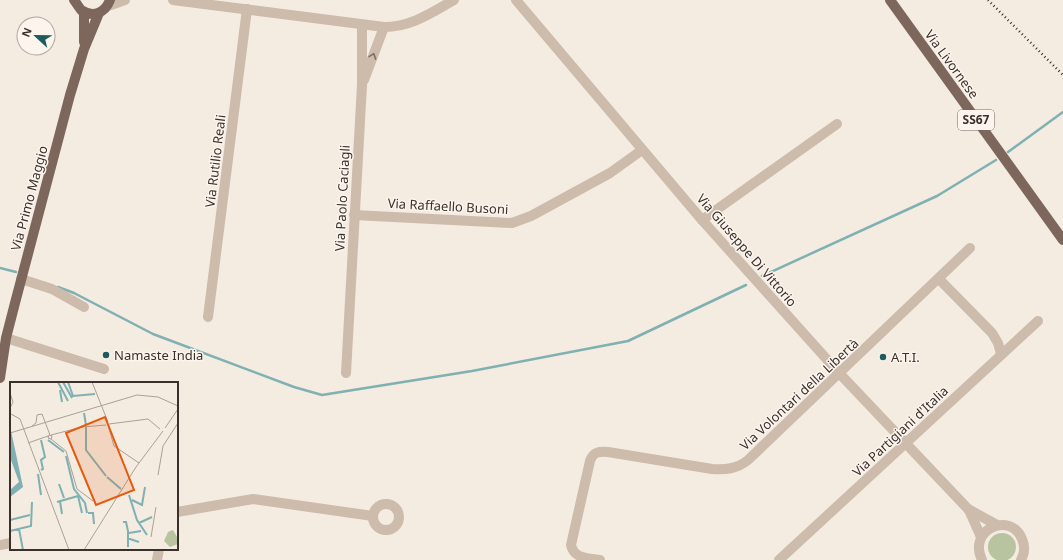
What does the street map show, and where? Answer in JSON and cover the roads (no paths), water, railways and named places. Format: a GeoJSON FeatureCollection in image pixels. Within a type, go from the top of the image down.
{"type":"FeatureCollection","features":[{"type":"Feature","properties":{"kind":"main road","name":"Via Livornese"},"geometry":{"type":"LineString","coordinates":[[890,0],[1063,240]]}},
{"type":"Feature","properties":{"kind":"main road"},"geometry":{"type":"LineString","coordinates":[[74,2],[84,12],[89,14],[99,13]]}},
{"type":"Feature","properties":{"kind":"main road","name":"Via Primo Maggio"},"geometry":{"type":"LineString","coordinates":[[0,378],[6,338],[21,279],[84,49],[99,13],[109,3]]}},
{"type":"Feature","properties":{"kind":"main road","name":"Via Primo Maggio"},"geometry":{"type":"LineString","coordinates":[[84,12],[84,49]]}},
{"type":"Feature","properties":{"kind":"street"},"geometry":{"type":"LineString","coordinates":[[109,3],[124,0]]}},
{"type":"Feature","properties":{"kind":"street"},"geometry":{"type":"LineString","coordinates":[[173,0],[362,26],[384,27],[399,27],[411,23],[454,0]]}},
{"type":"Feature","properties":{"kind":"street","name":"Via Giuseppe Di Vittorio"},"geometry":{"type":"LineString","coordinates":[[516,0],[702,220],[840,374],[968,508],[997,526],[1011,527],[1021,536],[1024,549],[1021,560]]}},
{"type":"Feature","properties":{"kind":"street","name":"Via Rutilio Reali"},"geometry":{"type":"LineString","coordinates":[[208,317],[247,9]]}},
{"type":"Feature","properties":{"kind":"street","name":"Via Paolo Caciagli"},"geometry":{"type":"LineString","coordinates":[[346,373],[362,86],[362,26]]}},
{"type":"Feature","properties":{"kind":"street"},"geometry":{"type":"LineString","coordinates":[[362,86],[384,27]]}},
{"type":"Feature","properties":{"kind":"street"},"geometry":{"type":"LineString","coordinates":[[702,220],[837,124]]}},
{"type":"Feature","properties":{"kind":"street","name":"Via Raffaello Busoni"},"geometry":{"type":"LineString","coordinates":[[354,215],[512,223],[531,216],[610,173],[642,150]]}},
{"type":"Feature","properties":{"kind":"street","name":"Via Volontari della Libertà"},"geometry":{"type":"LineString","coordinates":[[600,560],[579,556],[572,550],[571,545],[590,461],[594,453],[603,451],[712,469],[725,469],[739,466],[754,455],[840,374],[970,248]]}},
{"type":"Feature","properties":{"kind":"street"},"geometry":{"type":"LineString","coordinates":[[21,279],[52,289],[84,307]]}},
{"type":"Feature","properties":{"kind":"street"},"geometry":{"type":"LineString","coordinates":[[939,279],[997,339],[1001,354]]}},
{"type":"Feature","properties":{"kind":"street","name":"Via Partigiani d'Italia"},"geometry":{"type":"LineString","coordinates":[[779,560],[1038,321]]}},
{"type":"Feature","properties":{"kind":"street"},"geometry":{"type":"LineString","coordinates":[[6,338],[104,369]]}},
{"type":"Feature","properties":{"kind":"street"},"geometry":{"type":"LineString","coordinates":[[178,512],[253,499],[373,516]]}},
{"type":"Feature","properties":{"kind":"street","name":"Via Giuseppe Di Vittorio"},"geometry":{"type":"LineString","coordinates":[[968,508],[981,537]]}},
{"type":"Feature","properties":{"kind":"street"},"geometry":{"type":"LineString","coordinates":[[979,558],[979,545],[981,537],[988,530],[997,526]]}},
{"type":"Feature","properties":{"kind":"street"},"geometry":{"type":"LineString","coordinates":[[0,545],[10,543]]}},
{"type":"Feature","properties":{"kind":"street"},"geometry":{"type":"LineString","coordinates":[[157,560],[159,550]]}},
{"type":"Feature","properties":{"kind":"waterway"},"geometry":{"type":"LineString","coordinates":[[1008,152],[1063,112]]}},
{"type":"Feature","properties":{"kind":"waterway"},"geometry":{"type":"LineString","coordinates":[[762,276],[937,196],[996,160]]}},
{"type":"Feature","properties":{"kind":"waterway"},"geometry":{"type":"LineString","coordinates":[[0,268],[16,272]]}},
{"type":"Feature","properties":{"kind":"waterway"},"geometry":{"type":"LineString","coordinates":[[58,287],[74,293],[153,334],[294,387],[322,395],[472,371],[628,341],[746,285]]}},
{"type":"Feature","properties":{"kind":"railway"},"geometry":{"type":"LineString","coordinates":[[988,0],[1063,75]]}},
{"type":"Feature","properties":{"kind":"place","name":"Namaste India"},"geometry":{"type":"Point","coordinates":[106,355]}},
{"type":"Feature","properties":{"kind":"place","name":"A.T.I."},"geometry":{"type":"Point","coordinates":[883,357]}}]}
